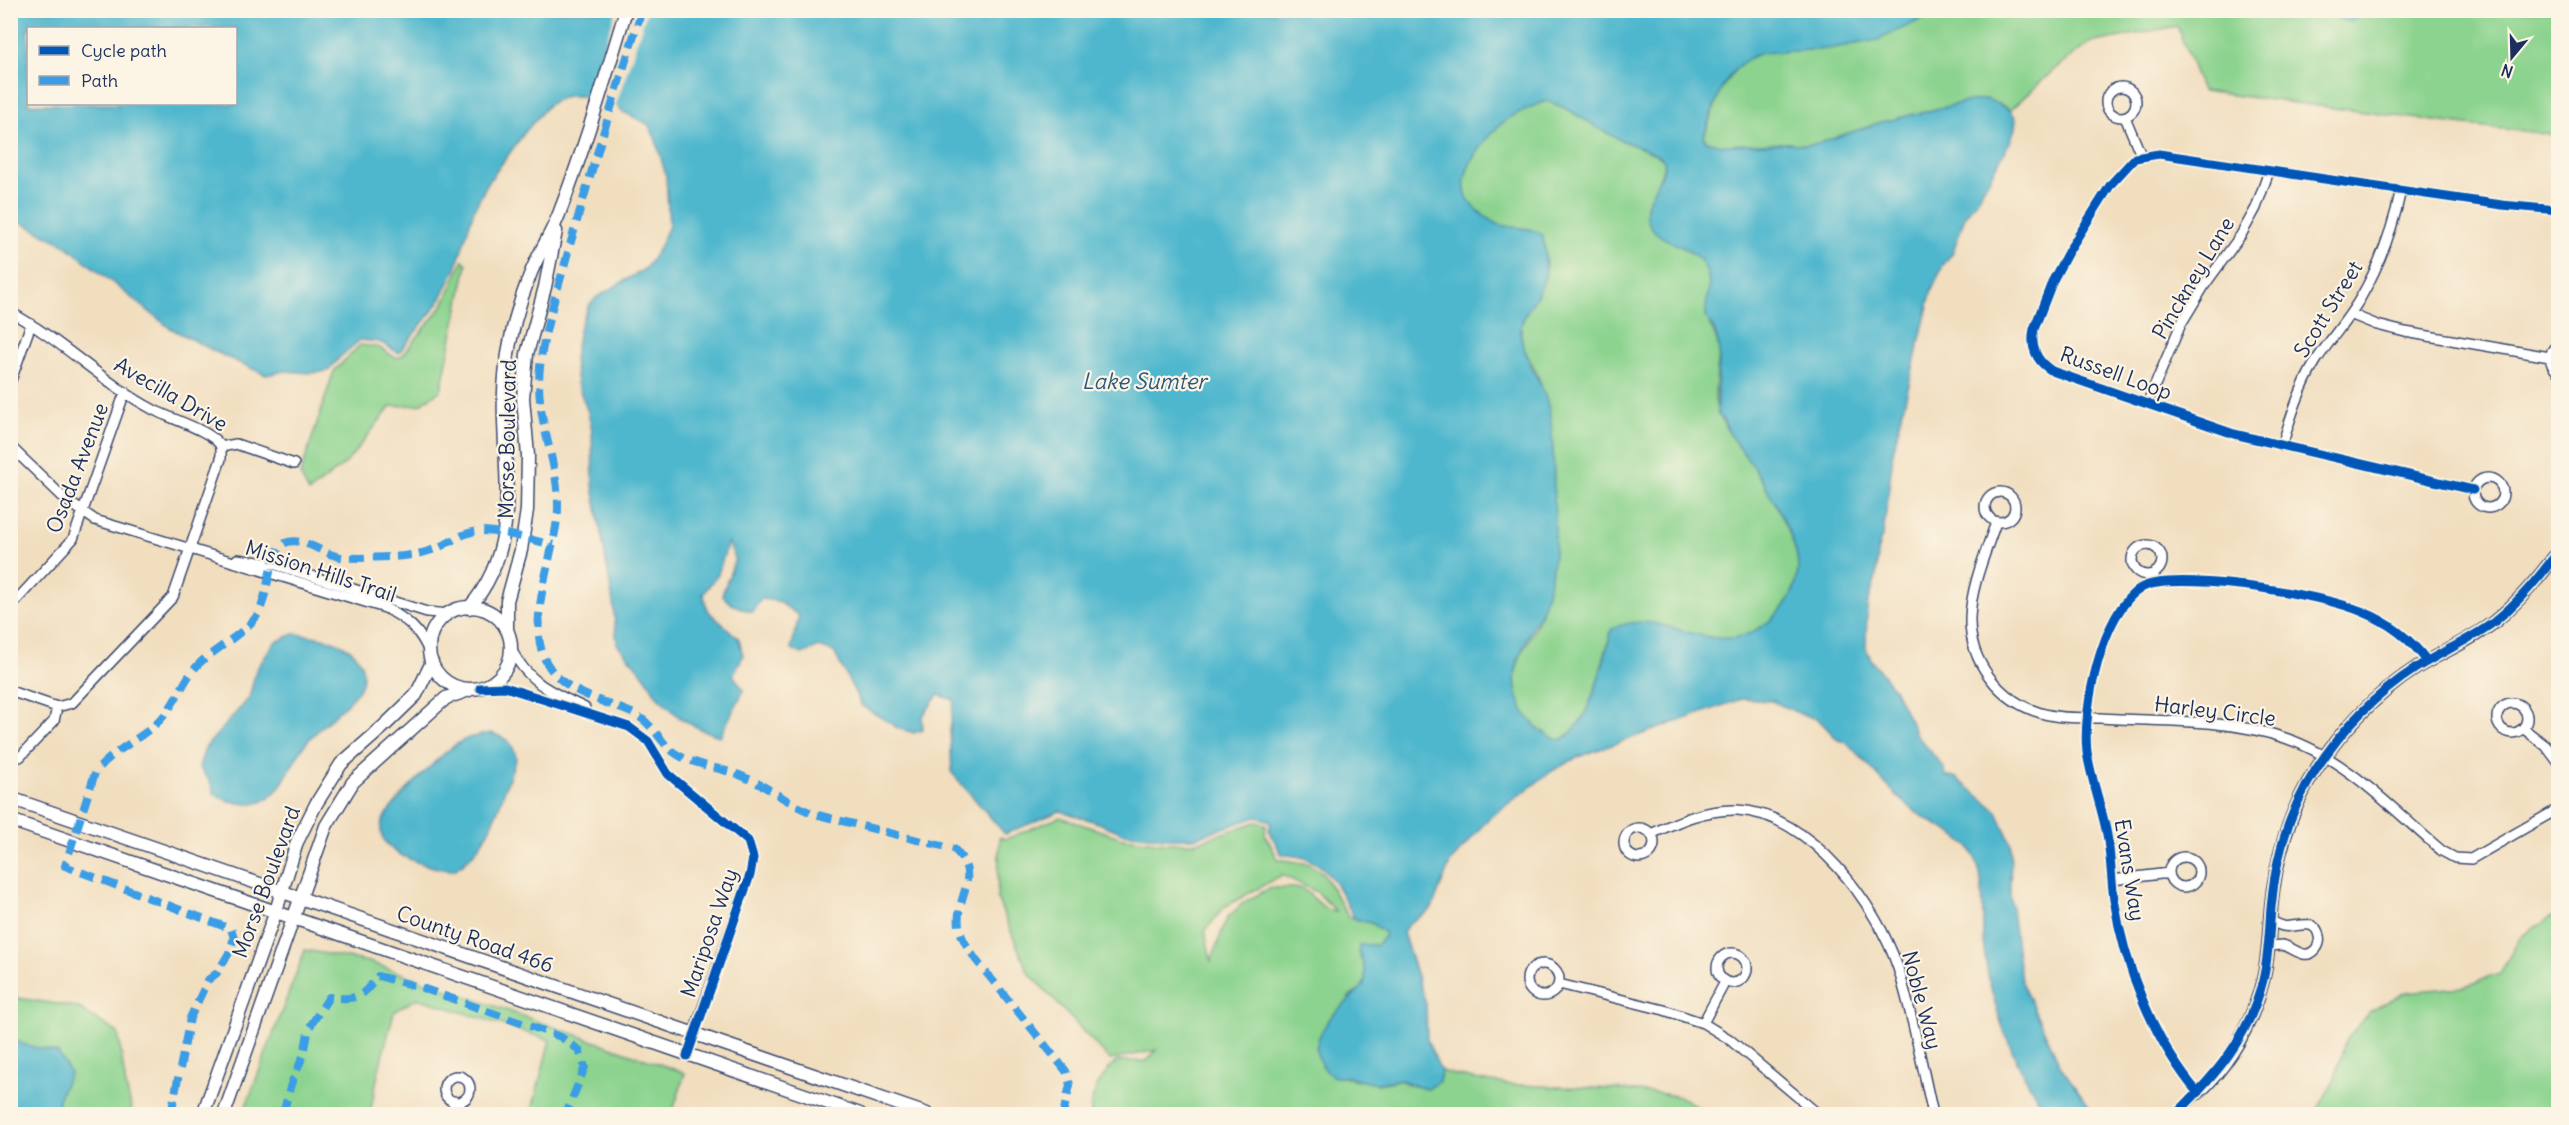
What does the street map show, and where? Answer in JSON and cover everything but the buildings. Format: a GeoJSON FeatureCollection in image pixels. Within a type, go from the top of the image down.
{"type":"FeatureCollection","features":[{"type":"Feature","properties":{"kind":"main road","name":"Morse Boulevard"},"geometry":{"type":"LineString","coordinates":[[469,608],[492,575],[500,550],[508,506],[504,417],[506,369],[514,321],[530,274],[559,215],[627,10]]}},
{"type":"Feature","properties":{"kind":"main road","name":"Morse Boulevard"},"geometry":{"type":"LineString","coordinates":[[507,630],[507,601],[521,550],[527,510],[528,456],[523,398],[527,354],[545,287],[559,215]]}},
{"type":"Feature","properties":{"kind":"main road"},"geometry":{"type":"LineString","coordinates":[[2198,1093],[2218,1072],[2245,1028],[2263,980],[2274,879],[2290,821],[2309,782],[2325,757],[2354,720],[2393,684],[2492,624],[2528,592],[2557,557]]}},
{"type":"Feature","properties":{"kind":"main road"},"geometry":{"type":"LineString","coordinates":[[469,608],[491,613],[507,630],[512,651],[509,663],[502,675],[492,683],[476,689],[449,683],[439,675],[431,657],[430,639],[436,627],[449,614],[469,608]]}},
{"type":"Feature","properties":{"kind":"main road","name":"Morse Boulevard"},"geometry":{"type":"LineString","coordinates":[[203,1114],[276,910],[297,842],[316,804],[341,764],[416,695],[431,657]]}},
{"type":"Feature","properties":{"kind":"main road","name":"Morse Boulevard"},"geometry":{"type":"LineString","coordinates":[[224,1114],[326,826],[353,782],[446,698],[457,692],[476,689]]}},
{"type":"Feature","properties":{"kind":"main road","name":"County Road 466"},"geometry":{"type":"LineString","coordinates":[[10,798],[927,1114]]}},
{"type":"Feature","properties":{"kind":"main road","name":"County Road 466"},"geometry":{"type":"LineString","coordinates":[[10,820],[276,910],[687,1056],[860,1114]]}},
{"type":"Feature","properties":{"kind":"main road"},"geometry":{"type":"LineString","coordinates":[[687,1056],[693,1035]]}},
{"type":"Feature","properties":{"kind":"street"},"geometry":{"type":"LineString","coordinates":[[2125,117],[2141,155],[2159,154],[2502,205],[2559,210]]}},
{"type":"Feature","properties":{"kind":"street","name":"Russell Loop"},"geometry":{"type":"LineString","coordinates":[[2141,155],[2129,163],[2087,219],[2054,280],[2032,337],[2034,352],[2047,368],[2234,434],[2473,490]]}},
{"type":"Feature","properties":{"kind":"street","name":"Pinckney Lane"},"geometry":{"type":"LineString","coordinates":[[2148,404],[2181,324],[2206,283],[2241,235],[2256,207],[2269,171]]}},
{"type":"Feature","properties":{"kind":"street","name":"Scott Street"},"geometry":{"type":"LineString","coordinates":[[2282,446],[2308,377],[2326,346],[2350,314],[2380,258],[2401,190]]}},
{"type":"Feature","properties":{"kind":"street","name":"Avecilla Drive"},"geometry":{"type":"LineString","coordinates":[[10,312],[31,324],[124,392],[165,416],[212,436],[221,447],[236,444],[294,464]]}},
{"type":"Feature","properties":{"kind":"street"},"geometry":{"type":"LineString","coordinates":[[2350,314],[2377,325],[2405,332],[2550,357]]}},
{"type":"Feature","properties":{"kind":"street"},"geometry":{"type":"LineString","coordinates":[[10,383],[31,324]]}},
{"type":"Feature","properties":{"kind":"street"},"geometry":{"type":"LineString","coordinates":[[2559,345],[2554,348],[2550,357],[2553,367],[2559,372]]}},
{"type":"Feature","properties":{"kind":"street","name":"Osada Avenue"},"geometry":{"type":"LineString","coordinates":[[10,607],[71,542],[124,392]]}},
{"type":"Feature","properties":{"kind":"street","name":"Mission Hills Trail"},"geometry":{"type":"LineString","coordinates":[[10,446],[66,500],[83,513],[110,526],[191,548],[270,575],[385,608],[410,622],[423,638],[431,657]]}},
{"type":"Feature","properties":{"kind":"street"},"geometry":{"type":"LineString","coordinates":[[10,691],[57,707],[72,703],[170,601],[191,548],[221,459],[221,447]]}},
{"type":"Feature","properties":{"kind":"street","name":"Harley Circle"},"geometry":{"type":"LineString","coordinates":[[1996,522],[1971,607],[1971,632],[1977,656],[1992,681],[2014,701],[2056,717],[2161,721],[2255,730],[2285,738],[2325,757],[2356,778],[2442,851],[2464,860],[2479,857],[2512,834],[2559,809]]}},
{"type":"Feature","properties":{"kind":"street","name":"Mission Hills Trail"},"geometry":{"type":"LineString","coordinates":[[219,557],[273,564],[427,612],[449,614]]}},
{"type":"Feature","properties":{"kind":"street","name":"Evans Way"},"geometry":{"type":"LineString","coordinates":[[2198,1093],[2178,1066],[2146,1003],[2121,931],[2107,836],[2094,788],[2087,749],[2091,685],[2109,634],[2127,601],[2150,580],[2249,586],[2355,608],[2392,626],[2406,636],[2427,662]]}},
{"type":"Feature","properties":{"kind":"street","name":"Mariposa Way"},"geometry":{"type":"LineString","coordinates":[[512,651],[522,669],[537,683],[604,717]]}},
{"type":"Feature","properties":{"kind":"street","name":"Mariposa Way"},"geometry":{"type":"LineString","coordinates":[[476,689],[505,687],[604,717],[629,727],[648,741],[668,774],[741,834],[751,849],[753,858],[750,875],[693,1035]]}},
{"type":"Feature","properties":{"kind":"street"},"geometry":{"type":"LineString","coordinates":[[20,757],[54,721],[57,707]]}},
{"type":"Feature","properties":{"kind":"street"},"geometry":{"type":"LineString","coordinates":[[2524,729],[2546,746],[2559,762]]}},
{"type":"Feature","properties":{"kind":"street","name":"Noble Way"},"geometry":{"type":"LineString","coordinates":[[1651,834],[1678,820],[1710,811],[1750,811],[1777,820],[1794,829],[1821,851],[1859,895],[1890,948],[1903,988],[1933,1114]]}},
{"type":"Feature","properties":{"kind":"street"},"geometry":{"type":"LineString","coordinates":[[2112,880],[2169,873]]}},
{"type":"Feature","properties":{"kind":"street"},"geometry":{"type":"LineString","coordinates":[[2268,947],[2280,945],[2303,954],[2310,954],[2319,944],[2320,937],[2312,926],[2306,924],[2281,926],[2270,920]]}},
{"type":"Feature","properties":{"kind":"street"},"geometry":{"type":"LineString","coordinates":[[1703,1023],[1725,982]]}},
{"type":"Feature","properties":{"kind":"street"},"geometry":{"type":"LineString","coordinates":[[1559,984],[1664,1010],[1703,1023],[1729,1039],[1818,1114]]}},
{"type":"Feature","properties":{"kind":"street"},"geometry":{"type":"LineString","coordinates":[[2176,1114],[2198,1093]]}},
{"type":"Feature","properties":{"kind":"street"},"geometry":{"type":"LineString","coordinates":[[451,1114],[454,1101]]}},
{"type":"Feature","properties":{"kind":"green space"},"geometry":{"type":"Polygon","coordinates":[[[2301,10],[2350,22],[2356,11],[2558,11],[2558,135],[2202,91],[2177,26],[2090,43],[2056,68],[2010,110],[2000,104],[1970,101],[1882,122],[1819,143],[1806,145],[1789,143],[1722,145],[1706,141],[1704,136],[1721,89],[1738,66],[1750,57],[1761,53],[1793,50],[1918,21],[1939,11],[2301,10]]]}},
{"type":"Feature","properties":{"kind":"green space"},"geometry":{"type":"Polygon","coordinates":[[[1546,101],[1565,108],[1623,141],[1664,160],[1663,169],[1647,207],[1676,242],[1701,261],[1707,273],[1708,321],[1719,351],[1716,406],[1726,428],[1762,479],[1777,507],[1791,537],[1798,565],[1797,579],[1792,592],[1776,616],[1765,625],[1739,637],[1719,639],[1680,632],[1612,629],[1600,674],[1588,706],[1581,721],[1561,740],[1539,730],[1528,719],[1517,697],[1515,683],[1520,658],[1541,614],[1544,602],[1552,529],[1554,473],[1550,431],[1538,375],[1524,348],[1521,334],[1524,318],[1545,276],[1543,235],[1490,220],[1471,203],[1465,187],[1470,164],[1492,133],[1512,116],[1546,101]]]}},
{"type":"Feature","properties":{"kind":"green space"},"geometry":{"type":"Polygon","coordinates":[[[463,260],[467,264],[441,390],[419,405],[391,406],[347,462],[309,492],[300,475],[334,371],[360,345],[378,347],[396,358],[402,356],[443,305],[463,260]]]}},
{"type":"Feature","properties":{"kind":"green space"},"geometry":{"type":"Polygon","coordinates":[[[1060,817],[1122,838],[1165,843],[1194,843],[1256,822],[1266,824],[1265,834],[1278,859],[1309,864],[1323,873],[1348,916],[1371,923],[1384,932],[1384,937],[1376,945],[1359,945],[1365,975],[1361,990],[1349,997],[1343,1077],[1377,1084],[1399,1080],[1428,1089],[1439,1081],[1441,1071],[1509,1084],[1653,1092],[1680,1097],[1707,1114],[1091,1114],[1092,1099],[1098,1085],[1117,1061],[1147,1061],[1157,1050],[1110,1060],[1028,972],[997,898],[1000,837],[1006,839],[1060,817]],[[1282,875],[1224,907],[1205,931],[1211,961],[1227,918],[1244,902],[1270,888],[1302,888],[1326,909],[1336,911],[1317,892],[1282,875]]]}},
{"type":"Feature","properties":{"kind":"green space"},"geometry":{"type":"Polygon","coordinates":[[[2558,913],[2558,1114],[2315,1114],[2335,1079],[2345,1041],[2369,1012],[2405,992],[2462,987],[2500,974],[2520,937],[2558,913]]]}},
{"type":"Feature","properties":{"kind":"green space"},"geometry":{"type":"Polygon","coordinates":[[[305,950],[369,962],[685,1073],[672,1114],[531,1114],[550,1040],[417,998],[394,1012],[370,1114],[243,1114],[305,950]]]}},
{"type":"Feature","properties":{"kind":"green space"},"geometry":{"type":"Polygon","coordinates":[[[10,997],[77,1007],[118,1033],[126,1087],[133,1114],[56,1114],[60,1094],[70,1073],[58,1053],[22,1044],[11,1037],[10,997]]]}},
{"type":"Feature","properties":{"kind":"water","name":"Lake Sumter"},"geometry":{"type":"Polygon","coordinates":[[[10,11],[1939,11],[1878,40],[1828,49],[1761,53],[1748,59],[1738,67],[1723,87],[1704,136],[1706,141],[1722,145],[1789,143],[1806,145],[1819,143],[1882,122],[1987,99],[2010,110],[2016,118],[2010,142],[1977,200],[1965,216],[1953,252],[1943,265],[1932,289],[1894,447],[1876,577],[1867,606],[1866,648],[1872,661],[1895,690],[1916,734],[1945,769],[1946,777],[1955,777],[1996,810],[2011,843],[2010,893],[2021,981],[2061,1067],[2095,1114],[2047,1114],[2015,1056],[1992,994],[1984,950],[1981,881],[1976,860],[1967,845],[1903,801],[1846,742],[1838,740],[1817,718],[1807,717],[1772,701],[1741,699],[1578,757],[1552,771],[1489,818],[1450,863],[1432,908],[1408,924],[1403,933],[1426,1004],[1427,1040],[1441,1071],[1439,1081],[1428,1089],[1401,1080],[1375,1083],[1356,1078],[1335,1077],[1328,1073],[1320,1063],[1317,1044],[1321,1032],[1332,1016],[1364,984],[1365,972],[1359,945],[1376,945],[1384,937],[1384,932],[1371,923],[1355,919],[1335,884],[1320,866],[1297,856],[1282,855],[1269,831],[1271,821],[1256,817],[1194,838],[1166,838],[1123,833],[1060,811],[1005,834],[952,773],[950,731],[954,700],[938,695],[922,717],[923,730],[914,733],[898,728],[862,706],[834,652],[819,647],[802,654],[791,649],[799,616],[778,601],[761,599],[752,612],[731,604],[722,595],[735,559],[728,542],[718,574],[703,594],[708,611],[739,639],[743,656],[733,675],[744,690],[720,736],[704,731],[680,718],[657,696],[644,675],[617,644],[613,602],[593,486],[592,431],[588,412],[577,383],[574,359],[579,329],[589,305],[597,297],[646,268],[658,250],[669,226],[666,176],[656,140],[648,124],[623,112],[616,104],[602,96],[566,96],[549,104],[525,132],[487,184],[474,210],[456,268],[439,302],[399,353],[380,342],[360,340],[328,371],[310,373],[285,371],[266,375],[170,328],[65,245],[11,217],[10,11]],[[1546,101],[1512,116],[1500,125],[1476,153],[1466,176],[1465,187],[1471,203],[1490,220],[1543,235],[1545,275],[1523,320],[1521,337],[1545,396],[1550,415],[1555,545],[1547,593],[1521,652],[1515,679],[1519,700],[1534,725],[1561,740],[1581,721],[1588,706],[1600,674],[1612,629],[1629,623],[1646,622],[1715,638],[1733,638],[1750,633],[1769,622],[1784,606],[1795,587],[1798,566],[1791,537],[1774,501],[1718,415],[1719,350],[1715,333],[1706,316],[1709,282],[1706,270],[1694,254],[1659,235],[1648,221],[1648,203],[1662,173],[1664,160],[1608,134],[1546,101]]]}},
{"type":"Feature","properties":{"kind":"water"},"geometry":{"type":"Polygon","coordinates":[[[2301,11],[2356,11],[2357,17],[2351,22],[2301,11]]]}},
{"type":"Feature","properties":{"kind":"water"},"geometry":{"type":"Polygon","coordinates":[[[294,634],[327,639],[347,648],[361,663],[362,685],[350,701],[306,743],[284,781],[270,797],[250,804],[222,799],[214,793],[209,780],[199,767],[205,748],[249,698],[256,670],[275,642],[294,634]]]}},
{"type":"Feature","properties":{"kind":"water"},"geometry":{"type":"Polygon","coordinates":[[[491,733],[511,745],[516,759],[494,820],[478,848],[454,870],[421,864],[397,853],[382,836],[381,826],[392,807],[428,768],[460,742],[491,733]]]}},
{"type":"Feature","properties":{"kind":"water"},"geometry":{"type":"Polygon","coordinates":[[[11,1037],[22,1044],[58,1053],[70,1073],[60,1094],[56,1114],[11,1114],[11,1037]]]}},
{"type":"Feature","properties":{"kind":"pier"},"geometry":{"type":"Polygon","coordinates":[[[616,11],[647,11],[615,108],[601,99],[587,98],[616,11]]]}},
{"type":"Feature","properties":{"kind":"marked path"},"geometry":{"type":"LineString","coordinates":[[642,10],[577,222],[542,352],[540,404],[555,473],[558,509],[539,612],[542,652],[550,668],[567,685],[636,715],[648,724],[672,751],[685,759],[744,777],[814,814],[954,849],[962,859],[967,877],[959,915],[962,935],[976,960],[1066,1071],[1070,1085],[1063,1114]]}},
{"type":"Feature","properties":{"kind":"marked path"},"geometry":{"type":"LineString","coordinates":[[171,1114],[190,1018],[208,980],[217,973],[229,953],[234,938],[231,929],[65,866],[95,773],[110,757],[161,719],[196,666],[252,622],[264,599],[275,556],[285,543],[297,541],[346,558],[396,557],[423,553],[475,531],[518,536],[554,545]]}},
{"type":"Feature","properties":{"kind":"marked path"},"geometry":{"type":"LineString","coordinates":[[283,1114],[291,1084],[304,1054],[309,1028],[329,997],[353,998],[358,996],[378,976],[419,987],[561,1037],[579,1050],[585,1067],[566,1114]]}},
{"type":"Feature","properties":{"kind":"cycle path"},"geometry":{"type":"LineString","coordinates":[[2473,490],[2234,434],[2052,371],[2038,358],[2033,342],[2034,329],[2053,280],[2068,252],[2111,184],[2135,158],[2159,154],[2502,205],[2558,210]]}},
{"type":"Feature","properties":{"kind":"cycle path"},"geometry":{"type":"LineString","coordinates":[[2176,1114],[2205,1084],[2230,1053],[2257,1000],[2268,953],[2273,890],[2280,854],[2298,803],[2325,756],[2360,714],[2387,689],[2416,668],[2494,622],[2528,589],[2558,552]]}},
{"type":"Feature","properties":{"kind":"cycle path"},"geometry":{"type":"LineString","coordinates":[[2198,1093],[2168,1050],[2143,1002],[2133,976],[2119,924],[2107,835],[2087,752],[2086,734],[2092,688],[2105,639],[2115,617],[2127,600],[2141,588],[2152,584],[2188,581],[2267,589],[2323,600],[2362,611],[2397,631],[2427,661]]}},
{"type":"Feature","properties":{"kind":"cycle path"},"geometry":{"type":"LineString","coordinates":[[480,688],[505,687],[629,727],[648,741],[668,774],[748,841],[753,858],[750,875],[687,1056]]}}]}
